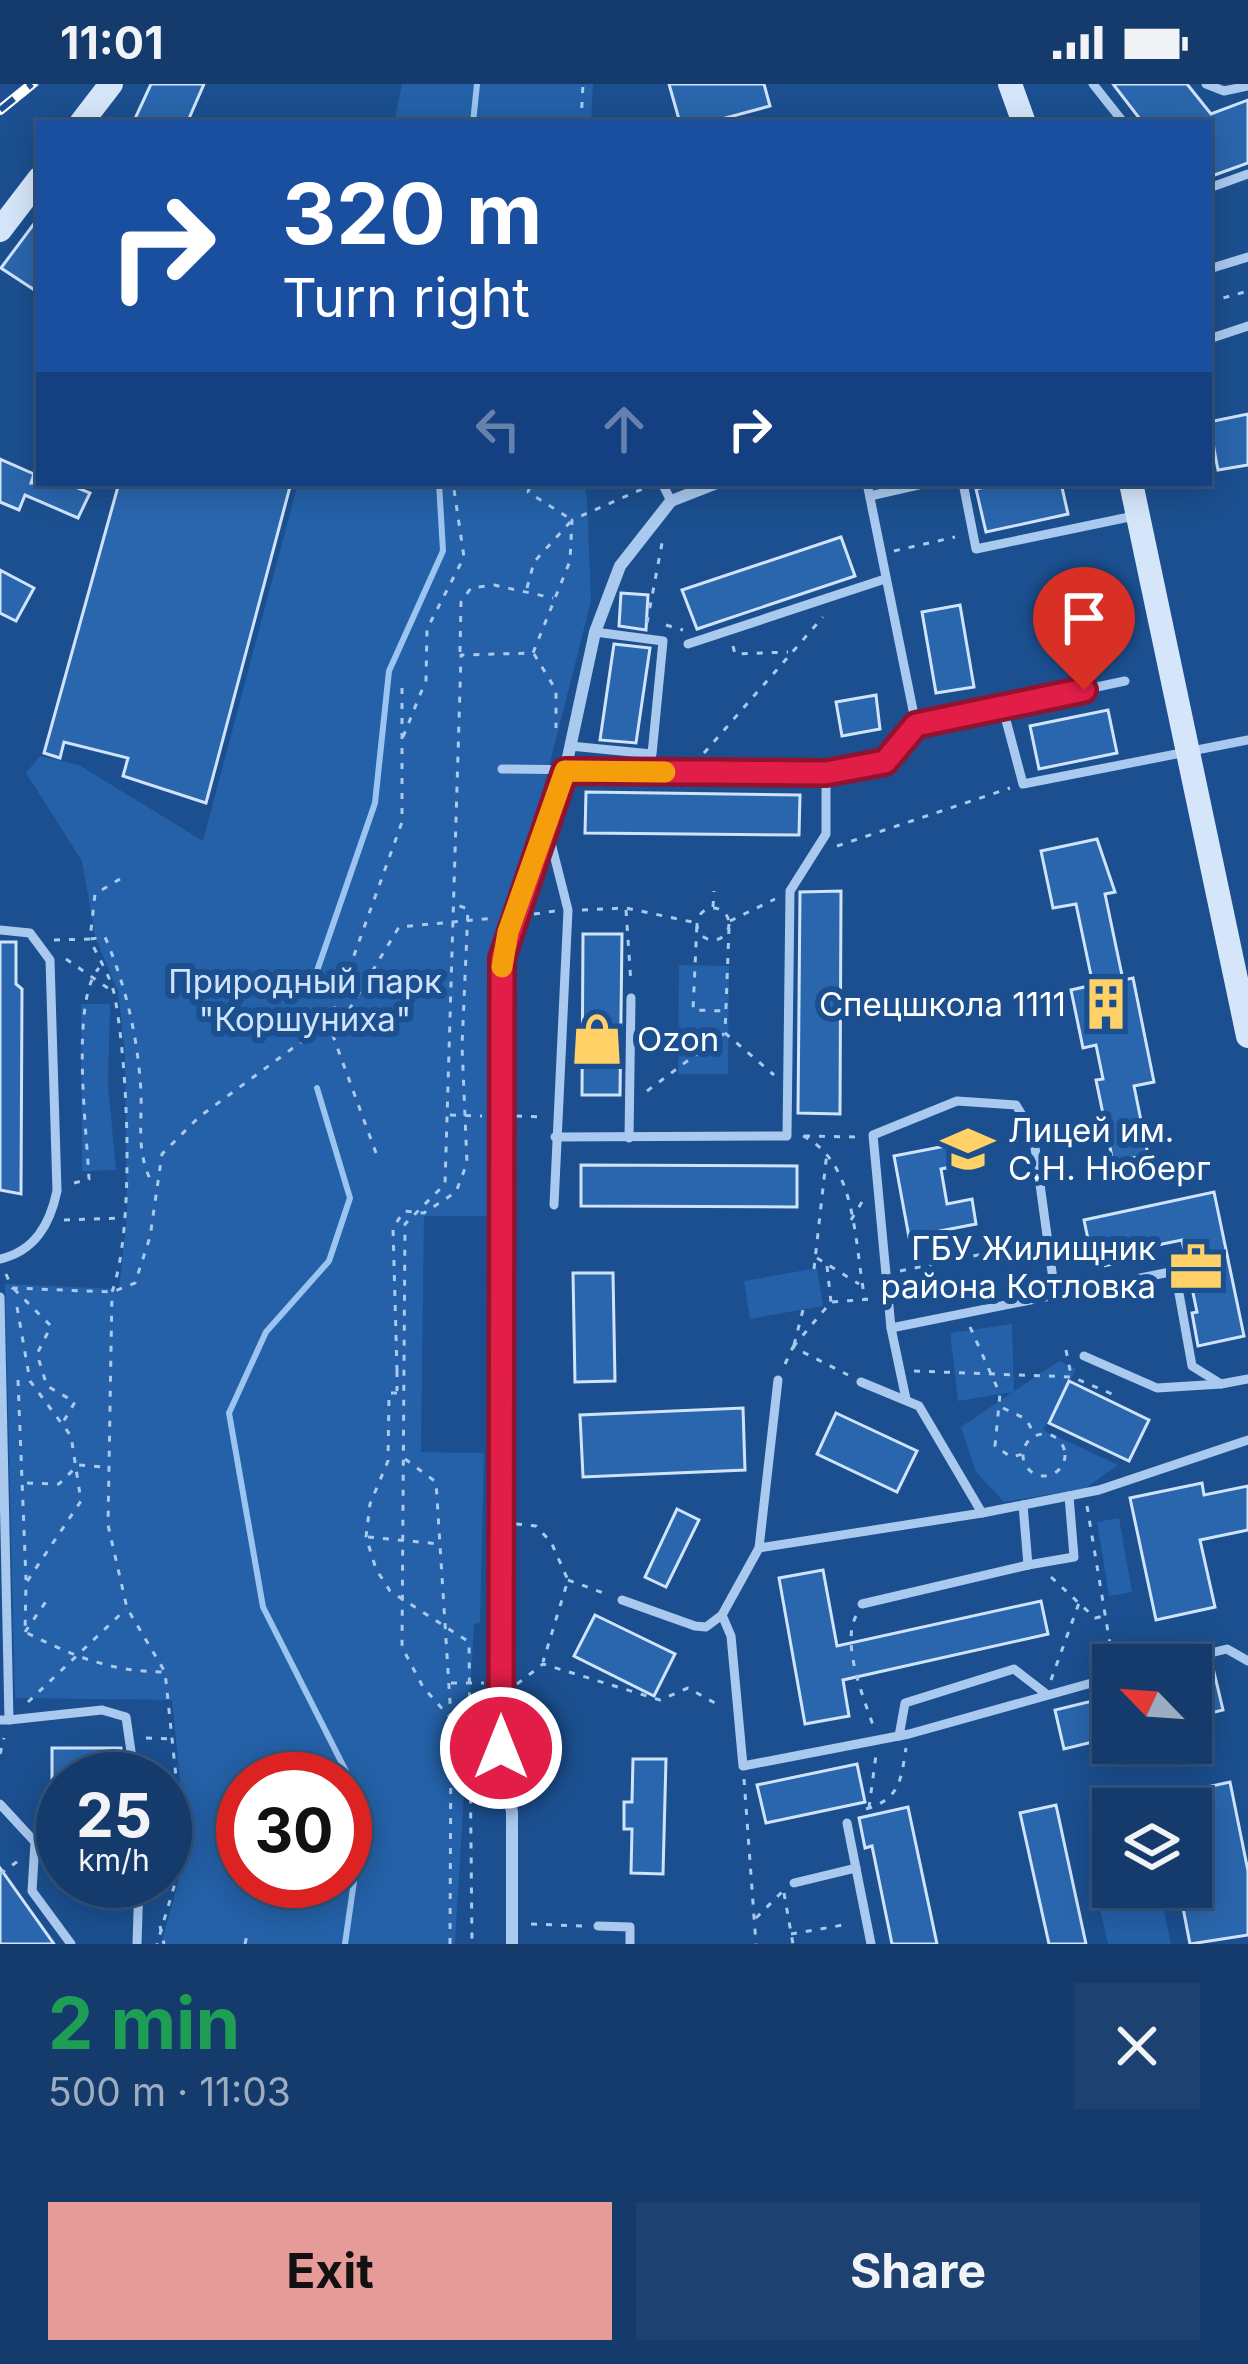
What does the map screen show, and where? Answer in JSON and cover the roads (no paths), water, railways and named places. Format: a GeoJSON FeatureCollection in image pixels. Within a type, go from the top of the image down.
{"type":"FeatureCollection","features":[{"type":"Feature","properties":{"kind":"street"},"geometry":{"type":"LineString","coordinates":[[85,120],[111,84]]}},
{"type":"Feature","properties":{"kind":"street"},"geometry":{"type":"LineString","coordinates":[[1010,84],[1023,120]]}},
{"type":"Feature","properties":{"kind":"street"},"geometry":{"type":"LineString","coordinates":[[0,230],[36,182]]}},
{"type":"Feature","properties":{"kind":"street"},"geometry":{"type":"LineString","coordinates":[[512,1944],[512,1813],[501,1748],[502,958],[565,771],[595,632],[620,566],[670,501],[709,486]]}},
{"type":"Feature","properties":{"kind":"street"},"geometry":{"type":"LineString","coordinates":[[1132,486],[1248,1036]]}},
{"type":"Feature","properties":{"kind":"lane"},"geometry":{"type":"LineString","coordinates":[[1094,84],[1122,120]]}},
{"type":"Feature","properties":{"kind":"lane"},"geometry":{"type":"LineString","coordinates":[[1206,84],[1224,91],[1248,86]]}},
{"type":"Feature","properties":{"kind":"lane"},"geometry":{"type":"LineString","coordinates":[[1212,187],[1248,174]]}},
{"type":"Feature","properties":{"kind":"lane"},"geometry":{"type":"LineString","coordinates":[[1212,267],[1248,257]]}},
{"type":"Feature","properties":{"kind":"lane"},"geometry":{"type":"LineString","coordinates":[[1212,338],[1248,326]]}},
{"type":"Feature","properties":{"kind":"lane"},"geometry":{"type":"LineString","coordinates":[[662,486],[670,501]]}},
{"type":"Feature","properties":{"kind":"lane"},"geometry":{"type":"LineString","coordinates":[[868,486],[916,725]]}},
{"type":"Feature","properties":{"kind":"lane"},"geometry":{"type":"LineString","coordinates":[[870,496],[914,486]]}},
{"type":"Feature","properties":{"kind":"lane"},"geometry":{"type":"LineString","coordinates":[[965,486],[976,549],[1138,516]]}},
{"type":"Feature","properties":{"kind":"lane"},"geometry":{"type":"LineString","coordinates":[[688,644],[885,579]]}},
{"type":"Feature","properties":{"kind":"lane"},"geometry":{"type":"LineString","coordinates":[[570,746],[652,754],[663,640],[595,632]]}},
{"type":"Feature","properties":{"kind":"lane"},"geometry":{"type":"LineString","coordinates":[[502,769],[826,773],[885,762],[916,725],[1125,681]]}},
{"type":"Feature","properties":{"kind":"lane"},"geometry":{"type":"LineString","coordinates":[[1003,709],[1023,784],[1248,740]]}},
{"type":"Feature","properties":{"kind":"lane"},"geometry":{"type":"LineString","coordinates":[[555,1137],[787,1136],[790,891],[826,834],[826,773]]}},
{"type":"Feature","properties":{"kind":"lane"},"geometry":{"type":"LineString","coordinates":[[547,827],[568,910],[554,1204]]}},
{"type":"Feature","properties":{"kind":"lane"},"geometry":{"type":"LineString","coordinates":[[0,929],[19,929],[39,940],[50,959],[57,1191],[50,1220],[31,1244],[0,1260]]}},
{"type":"Feature","properties":{"kind":"lane"},"geometry":{"type":"LineString","coordinates":[[629,1138],[632,998]]}},
{"type":"Feature","properties":{"kind":"lane"},"geometry":{"type":"LineString","coordinates":[[906,1400],[891,1328],[873,1135],[957,1101],[1016,1105],[1033,1133],[1055,1294]]}},
{"type":"Feature","properties":{"kind":"lane"},"geometry":{"type":"LineString","coordinates":[[891,1328],[1175,1270],[1192,1366],[1221,1384]]}},
{"type":"Feature","properties":{"kind":"lane"},"geometry":{"type":"LineString","coordinates":[[0,1297],[8,1666],[4,1720],[102,1710],[126,1718],[133,1752]]}},
{"type":"Feature","properties":{"kind":"lane"},"geometry":{"type":"LineString","coordinates":[[1084,1356],[1157,1388],[1248,1379]]}},
{"type":"Feature","properties":{"kind":"lane"},"geometry":{"type":"LineString","coordinates":[[622,1600],[706,1627],[722,1615],[759,1548],[778,1379]]}},
{"type":"Feature","properties":{"kind":"lane"},"geometry":{"type":"LineString","coordinates":[[860,1382],[919,1406],[982,1513]]}},
{"type":"Feature","properties":{"kind":"lane"},"geometry":{"type":"LineString","coordinates":[[759,1548],[1069,1496],[1248,1440]]}},
{"type":"Feature","properties":{"kind":"lane"},"geometry":{"type":"LineString","coordinates":[[862,1604],[1074,1557],[1069,1496]]}},
{"type":"Feature","properties":{"kind":"lane"},"geometry":{"type":"LineString","coordinates":[[1022,1504],[1032,1564]]}},
{"type":"Feature","properties":{"kind":"lane"},"geometry":{"type":"LineString","coordinates":[[722,1615],[731,1636],[743,1766],[904,1735],[1092,1681]]}},
{"type":"Feature","properties":{"kind":"lane"},"geometry":{"type":"LineString","coordinates":[[1212,1653],[1227,1649],[1248,1661]]}},
{"type":"Feature","properties":{"kind":"lane"},"geometry":{"type":"LineString","coordinates":[[904,1735],[905,1703],[1014,1669],[1046,1693]]}},
{"type":"Feature","properties":{"kind":"lane"},"geometry":{"type":"LineString","coordinates":[[0,1804],[35,1842],[32,1891],[71,1944]]}},
{"type":"Feature","properties":{"kind":"lane"},"geometry":{"type":"LineString","coordinates":[[847,1823],[871,1944]]}},
{"type":"Feature","properties":{"kind":"lane"},"geometry":{"type":"LineString","coordinates":[[794,1882],[856,1868]]}},
{"type":"Feature","properties":{"kind":"lane"},"geometry":{"type":"LineString","coordinates":[[137,1944],[139,1908]]}},
{"type":"Feature","properties":{"kind":"lane"},"geometry":{"type":"LineString","coordinates":[[598,1926],[630,1927],[630,1944]]}},
{"type":"Feature","properties":{"kind":"waterway"},"geometry":{"type":"LineString","coordinates":[[473,120],[477,84]]}},
{"type":"Feature","properties":{"kind":"waterway"},"geometry":{"type":"LineString","coordinates":[[309,994],[375,803],[389,671],[443,551],[439,486]]}},
{"type":"Feature","properties":{"kind":"waterway"},"geometry":{"type":"LineString","coordinates":[[317,1088],[350,1198],[329,1261],[266,1332],[229,1413],[263,1607],[357,1793],[356,1867],[345,1944]]}},
{"type":"Feature","properties":{"kind":"railway"},"geometry":{"type":"LineString","coordinates":[[0,110],[32,84]]}},
{"type":"Feature","properties":{"kind":"place","name":"Спецшкола 1111"},"geometry":{"type":"Point","coordinates":[1106,1004]}},
{"type":"Feature","properties":{"kind":"place","name":"Ozon"},"geometry":{"type":"Point","coordinates":[597,1039]}},
{"type":"Feature","properties":{"kind":"place","name":"Лицей им. С.Н. Нюберг"},"geometry":{"type":"Point","coordinates":[968,1149]}},
{"type":"Feature","properties":{"kind":"place","name":"ГБУ Жилищник района Котловка"},"geometry":{"type":"Point","coordinates":[1196,1267]}},
{"type":"Feature","properties":{"kind":"park label","name":"Природный парк \"Коршуниха\""},"geometry":{"type":"Point","coordinates":[305,1000]}}]}
